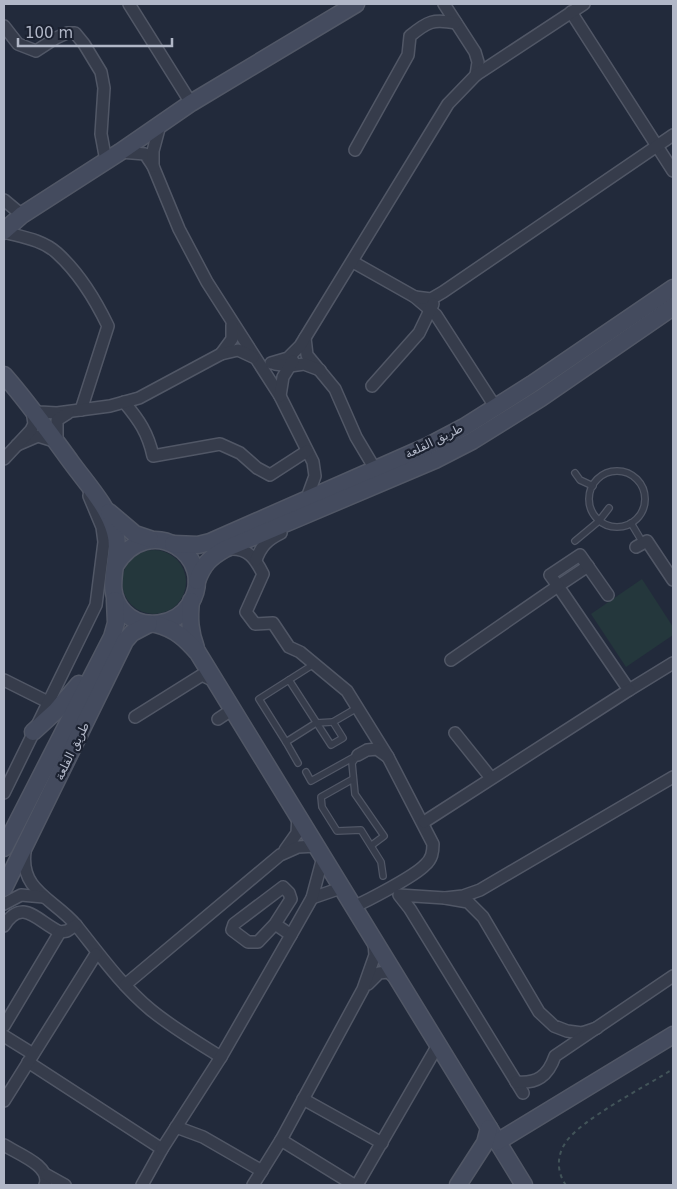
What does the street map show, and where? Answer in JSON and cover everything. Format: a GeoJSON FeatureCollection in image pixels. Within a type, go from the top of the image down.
{"type":"FeatureCollection","features":[{"type":"Feature","properties":{"kind":"main road"},"geometry":{"type":"LineString","coordinates":[[4,231],[22,215],[120,152],[191,103],[356,4]]}},
{"type":"Feature","properties":{"kind":"main road","name":"طريق القلعة"},"geometry":{"type":"LineString","coordinates":[[173,544],[198,545],[210,542],[428,446],[496,408],[673,288]]}},
{"type":"Feature","properties":{"kind":"main road","name":"طريق القلعة"},"geometry":{"type":"LineString","coordinates":[[197,581],[203,565],[211,557],[224,550],[435,460],[479,437],[541,398],[673,307]]}},
{"type":"Feature","properties":{"kind":"main road"},"geometry":{"type":"LineString","coordinates":[[4,375],[90,488],[112,522],[117,538],[112,582],[115,598],[124,612],[136,620],[172,628],[184,637],[198,653],[524,1185]]}},
{"type":"Feature","properties":{"kind":"main road"},"geometry":{"type":"LineString","coordinates":[[101,503],[126,528],[135,534],[150,539],[167,541],[181,549],[191,560],[197,581],[189,618],[191,635],[198,653]]}},
{"type":"Feature","properties":{"kind":"main road"},"geometry":{"type":"LineString","coordinates":[[115,566],[121,556],[134,544],[150,539]]}},
{"type":"Feature","properties":{"kind":"main road","name":"طريق القلعة"},"geometry":{"type":"LineString","coordinates":[[4,848],[97,663],[112,637],[116,623],[115,598]]}},
{"type":"Feature","properties":{"kind":"main road"},"geometry":{"type":"LineString","coordinates":[[153,624],[177,618],[192,601]]}},
{"type":"Feature","properties":{"kind":"main road","name":"طريق القلعة"},"geometry":{"type":"LineString","coordinates":[[4,888],[125,641],[132,632],[153,624]]}},
{"type":"Feature","properties":{"kind":"main road"},"geometry":{"type":"LineString","coordinates":[[32,732],[56,711],[97,663]]}},
{"type":"Feature","properties":{"kind":"main road"},"geometry":{"type":"LineString","coordinates":[[458,1185],[480,1151],[495,1139],[673,1035]]}},
{"type":"Feature","properties":{"kind":"street"},"geometry":{"type":"LineString","coordinates":[[130,4],[191,103]]}},
{"type":"Feature","properties":{"kind":"street"},"geometry":{"type":"LineString","coordinates":[[444,4],[475,52],[478,62],[476,75]]}},
{"type":"Feature","properties":{"kind":"street"},"geometry":{"type":"LineString","coordinates":[[280,396],[283,377],[302,342],[353,262],[448,104],[476,75],[584,4]]}},
{"type":"Feature","properties":{"kind":"street"},"geometry":{"type":"LineString","coordinates":[[571,12],[673,171]]}},
{"type":"Feature","properties":{"kind":"street"},"geometry":{"type":"LineString","coordinates":[[354,150],[408,55],[410,36],[428,22],[441,20],[456,23]]}},
{"type":"Feature","properties":{"kind":"street"},"geometry":{"type":"LineString","coordinates":[[4,26],[18,44],[36,51],[67,33],[75,33],[84,44],[102,72],[104,88],[101,134],[106,161]]}},
{"type":"Feature","properties":{"kind":"street"},"geometry":{"type":"LineString","coordinates":[[475,52],[487,58],[503,57]]}},
{"type":"Feature","properties":{"kind":"street"},"geometry":{"type":"LineString","coordinates":[[154,166],[153,151],[160,125]]}},
{"type":"Feature","properties":{"kind":"street"},"geometry":{"type":"LineString","coordinates":[[415,297],[431,299],[443,292],[673,135]]}},
{"type":"Feature","properties":{"kind":"street"},"geometry":{"type":"LineString","coordinates":[[120,152],[145,154],[154,166],[179,229],[207,282],[232,324],[280,396],[313,462],[315,476],[307,498]]}},
{"type":"Feature","properties":{"kind":"street"},"geometry":{"type":"LineString","coordinates":[[4,200],[22,215]]}},
{"type":"Feature","properties":{"kind":"street"},"geometry":{"type":"LineString","coordinates":[[4,231],[34,240],[57,252],[94,301],[108,326],[77,411],[57,420],[56,442],[44,436],[38,436],[17,444]]}},
{"type":"Feature","properties":{"kind":"street"},"geometry":{"type":"LineString","coordinates":[[353,262],[415,297],[429,309],[444,328],[496,408]]}},
{"type":"Feature","properties":{"kind":"street"},"geometry":{"type":"LineString","coordinates":[[634,315],[654,294],[673,281]]}},
{"type":"Feature","properties":{"kind":"street"},"geometry":{"type":"LineString","coordinates":[[419,333],[429,309],[443,292]]}},
{"type":"Feature","properties":{"kind":"street"},"geometry":{"type":"LineString","coordinates":[[221,354],[232,339],[232,324]]}},
{"type":"Feature","properties":{"kind":"street"},"geometry":{"type":"LineString","coordinates":[[372,386],[419,333],[433,325],[444,328]]}},
{"type":"Feature","properties":{"kind":"street"},"geometry":{"type":"LineString","coordinates":[[271,363],[288,358],[302,342]]}},
{"type":"Feature","properties":{"kind":"street"},"geometry":{"type":"LineString","coordinates":[[302,342],[307,355],[335,389],[356,437],[375,468]]}},
{"type":"Feature","properties":{"kind":"street"},"geometry":{"type":"LineString","coordinates":[[4,459],[34,424],[32,410],[48,413],[77,411],[139,398],[221,354],[238,350],[271,363],[290,366],[304,364],[320,370]]}},
{"type":"Feature","properties":{"kind":"street"},"geometry":{"type":"LineString","coordinates":[[124,402],[142,424],[150,440],[153,456],[220,444],[240,453],[257,468],[270,475],[307,451]]}},
{"type":"Feature","properties":{"kind":"street"},"geometry":{"type":"LineString","coordinates":[[256,560],[260,549],[268,540],[388,480]]}},
{"type":"Feature","properties":{"kind":"street"},"geometry":{"type":"LineString","coordinates":[[4,793],[32,732],[96,605],[104,542],[102,527],[89,496],[90,488]]}},
{"type":"Feature","properties":{"kind":"street"},"geometry":{"type":"LineString","coordinates":[[639,545],[647,541],[673,580]]}},
{"type":"Feature","properties":{"kind":"street"},"geometry":{"type":"LineString","coordinates":[[224,550],[246,551],[256,560],[263,574],[246,612],[255,624],[273,623],[289,647],[300,652],[346,691],[388,757],[424,822],[433,844],[432,855],[425,866],[397,890],[380,894],[353,907]]}},
{"type":"Feature","properties":{"kind":"street"},"geometry":{"type":"LineString","coordinates":[[608,595],[580,555],[550,575],[629,690]]}},
{"type":"Feature","properties":{"kind":"street"},"geometry":{"type":"LineString","coordinates":[[451,660],[558,586]]}},
{"type":"Feature","properties":{"kind":"street"},"geometry":{"type":"LineString","coordinates":[[193,679],[198,666],[198,653]]}},
{"type":"Feature","properties":{"kind":"street"},"geometry":{"type":"LineString","coordinates":[[424,822],[673,663]]}},
{"type":"Feature","properties":{"kind":"street"},"geometry":{"type":"LineString","coordinates":[[135,717],[202,675],[216,682]]}},
{"type":"Feature","properties":{"kind":"street"},"geometry":{"type":"LineString","coordinates":[[4,680],[48,702]]}},
{"type":"Feature","properties":{"kind":"street"},"geometry":{"type":"LineString","coordinates":[[218,719],[233,710]]}},
{"type":"Feature","properties":{"kind":"street"},"geometry":{"type":"LineString","coordinates":[[455,733],[491,778]]}},
{"type":"Feature","properties":{"kind":"street"},"geometry":{"type":"LineString","coordinates":[[358,755],[378,749],[388,757]]}},
{"type":"Feature","properties":{"kind":"street"},"geometry":{"type":"LineString","coordinates":[[445,898],[463,896],[480,890],[673,777]]}},
{"type":"Feature","properties":{"kind":"street"},"geometry":{"type":"LineString","coordinates":[[125,985],[280,855],[294,840],[298,815]]}},
{"type":"Feature","properties":{"kind":"street"},"geometry":{"type":"LineString","coordinates":[[26,844],[24,867],[27,877],[44,897],[60,909],[76,925],[96,954],[151,1010],[175,1029],[221,1057]]}},
{"type":"Feature","properties":{"kind":"street"},"geometry":{"type":"LineString","coordinates":[[142,1185],[162,1149],[221,1057],[312,898],[320,851],[298,847],[280,855]]}},
{"type":"Feature","properties":{"kind":"street"},"geometry":{"type":"LineString","coordinates":[[283,887],[289,893],[291,899],[275,924],[258,942],[248,942],[232,930],[234,924],[283,887]]}},
{"type":"Feature","properties":{"kind":"street"},"geometry":{"type":"LineString","coordinates":[[312,898],[341,888]]}},
{"type":"Feature","properties":{"kind":"street"},"geometry":{"type":"LineString","coordinates":[[397,890],[423,897],[468,902],[483,917],[539,1012],[554,1026],[567,1031],[582,1033],[597,1028]]}},
{"type":"Feature","properties":{"kind":"street"},"geometry":{"type":"LineString","coordinates":[[397,890],[523,1093]]}},
{"type":"Feature","properties":{"kind":"street"},"geometry":{"type":"LineString","coordinates":[[4,904],[21,895],[44,897]]}},
{"type":"Feature","properties":{"kind":"street"},"geometry":{"type":"LineString","coordinates":[[417,921],[415,907],[423,897]]}},
{"type":"Feature","properties":{"kind":"street"},"geometry":{"type":"LineString","coordinates":[[4,926],[12,915],[28,912],[60,932],[67,931],[76,925]]}},
{"type":"Feature","properties":{"kind":"street"},"geometry":{"type":"LineString","coordinates":[[275,924],[292,934]]}},
{"type":"Feature","properties":{"kind":"street"},"geometry":{"type":"LineString","coordinates":[[4,1026],[60,932]]}},
{"type":"Feature","properties":{"kind":"street"},"geometry":{"type":"LineString","coordinates":[[253,1185],[281,1140],[363,989],[375,955],[373,938]]}},
{"type":"Feature","properties":{"kind":"street"},"geometry":{"type":"LineString","coordinates":[[4,1100],[96,954]]}},
{"type":"Feature","properties":{"kind":"street"},"geometry":{"type":"LineString","coordinates":[[363,989],[379,973],[388,972],[398,980]]}},
{"type":"Feature","properties":{"kind":"street"},"geometry":{"type":"LineString","coordinates":[[516,1082],[529,1083],[542,1077],[552,1065],[555,1056],[673,976]]}},
{"type":"Feature","properties":{"kind":"street"},"geometry":{"type":"LineString","coordinates":[[4,1036],[30,1058],[162,1149]]}},
{"type":"Feature","properties":{"kind":"street"},"geometry":{"type":"LineString","coordinates":[[281,1140],[356,1185],[438,1045]]}},
{"type":"Feature","properties":{"kind":"street"},"geometry":{"type":"LineString","coordinates":[[303,1099],[382,1143]]}},
{"type":"Feature","properties":{"kind":"street"},"geometry":{"type":"LineString","coordinates":[[176,1127],[203,1137],[262,1171]]}},
{"type":"Feature","properties":{"kind":"street"},"geometry":{"type":"LineString","coordinates":[[4,1145],[39,1166],[46,1180],[65,1185]]}},
{"type":"Feature","properties":{"kind":"lane"},"geometry":{"type":"LineString","coordinates":[[616,471],[626,472],[637,479],[642,486],[645,503],[642,512],[631,523],[618,527],[608,526],[599,521],[592,513],[589,494],[593,486],[605,474],[616,471]]}},
{"type":"Feature","properties":{"kind":"lane"},"geometry":{"type":"LineString","coordinates":[[575,473],[580,480],[593,486]]}},
{"type":"Feature","properties":{"kind":"lane"},"geometry":{"type":"LineString","coordinates":[[575,541],[599,521],[609,508]]}},
{"type":"Feature","properties":{"kind":"lane"},"geometry":{"type":"LineString","coordinates":[[631,523],[639,545]]}},
{"type":"Feature","properties":{"kind":"lane"},"geometry":{"type":"LineString","coordinates":[[298,763],[259,699],[314,664]]}},
{"type":"Feature","properties":{"kind":"lane"},"geometry":{"type":"LineString","coordinates":[[289,680],[331,745],[343,738],[333,722]]}},
{"type":"Feature","properties":{"kind":"lane"},"geometry":{"type":"LineString","coordinates":[[286,742],[316,723],[333,722],[357,708]]}},
{"type":"Feature","properties":{"kind":"lane"},"geometry":{"type":"LineString","coordinates":[[306,772],[311,781],[358,755]]}},
{"type":"Feature","properties":{"kind":"lane"},"geometry":{"type":"LineString","coordinates":[[358,755],[352,763],[355,794],[384,836],[372,845]]}},
{"type":"Feature","properties":{"kind":"lane"},"geometry":{"type":"LineString","coordinates":[[353,779],[321,797],[322,807],[338,831],[361,830],[381,862],[382,876]]}},
{"type":"Feature","properties":{"kind":"path"},"geometry":{"type":"LineString","coordinates":[[566,1185],[561,1178],[558,1162],[565,1143],[578,1129],[673,1069]]}},
{"type":"Feature","properties":{"kind":"green space"},"geometry":{"type":"Polygon","coordinates":[[[154,550],[172,556],[180,564],[186,582],[180,600],[172,608],[154,614],[136,608],[128,600],[122,582],[128,564],[136,556],[154,550]]]}},
{"type":"Feature","properties":{"kind":"green space"},"geometry":{"type":"Polygon","coordinates":[[[642,579],[673,627],[673,635],[626,667],[591,614],[642,579]]]}}]}
